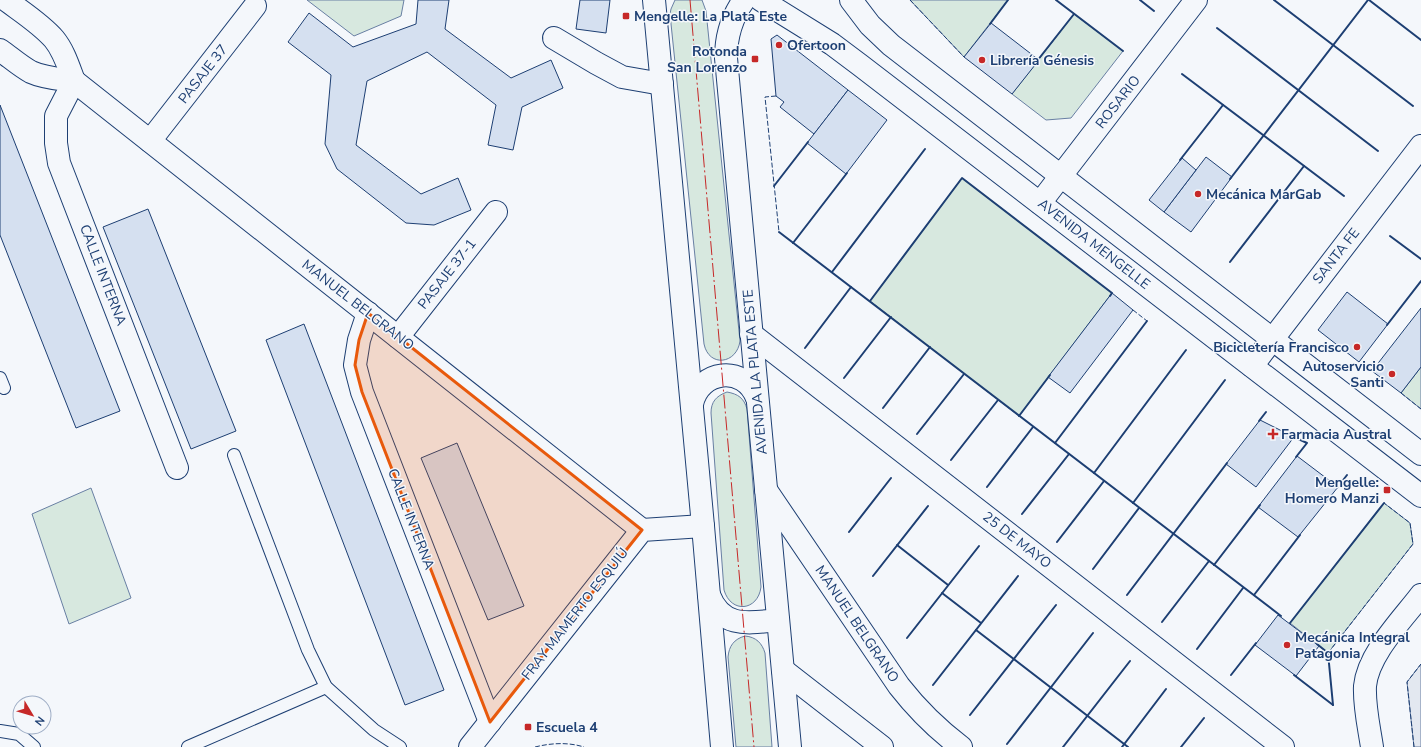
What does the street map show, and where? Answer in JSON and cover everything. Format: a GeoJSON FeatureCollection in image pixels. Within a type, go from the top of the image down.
{"type":"FeatureCollection","features":[{"type":"Feature","properties":{"kind":"street"},"geometry":{"type":"LineString","coordinates":[[6,0],[55,40],[64,55],[74,82]]}},
{"type":"Feature","properties":{"kind":"street"},"geometry":{"type":"LineString","coordinates":[[654,0],[692,404],[722,747]]}},
{"type":"Feature","properties":{"kind":"street","name":"AVENIDA LA PLATA ESTE"},"geometry":{"type":"LineString","coordinates":[[744,0],[734,16],[729,29],[726,44],[726,58],[790,747]]}},
{"type":"Feature","properties":{"kind":"street","name":"AVENIDA MENGELLE"},"geometry":{"type":"LineString","coordinates":[[761,0],[846,54],[1421,496]]}},
{"type":"Feature","properties":{"kind":"street"},"geometry":{"type":"LineString","coordinates":[[851,0],[870,25],[891,45],[1421,454]]}},
{"type":"Feature","properties":{"kind":"street","name":"ROSARIO"},"geometry":{"type":"LineString","coordinates":[[1040,203],[1196,0]]}},
{"type":"Feature","properties":{"kind":"street","name":"PASAJE 37"},"geometry":{"type":"LineString","coordinates":[[150,142],[255,6]]}},
{"type":"Feature","properties":{"kind":"street"},"geometry":{"type":"LineString","coordinates":[[554,38],[596,64],[622,76],[662,84]]}},
{"type":"Feature","properties":{"kind":"street","name":"MANUEL BELGRANO"},"geometry":{"type":"LineString","coordinates":[[0,50],[31,72],[74,82],[642,530]]}},
{"type":"Feature","properties":{"kind":"street","name":"CALLE INTERNA"},"geometry":{"type":"LineString","coordinates":[[74,82],[56,116],[56,143],[59,163],[177,468]]}},
{"type":"Feature","properties":{"kind":"street","name":"SANTA FE"},"geometry":{"type":"LineString","coordinates":[[1252,366],[1421,146]]}},
{"type":"Feature","properties":{"kind":"street","name":"PASAJE 37-1"},"geometry":{"type":"LineString","coordinates":[[398,337],[496,212]]}},
{"type":"Feature","properties":{"kind":"street","name":"CALLE INTERNA"},"geometry":{"type":"LineString","coordinates":[[368,313],[359,340],[355,365],[362,392],[490,722]]}},
{"type":"Feature","properties":{"kind":"street","name":"25 DE MAYO"},"geometry":{"type":"LineString","coordinates":[[752,334],[1283,747]]}},
{"type":"Feature","properties":{"kind":"street"},"geometry":{"type":"LineString","coordinates":[[692,404],[693,397],[703,384],[710,379],[725,375],[732,375],[746,381],[755,391],[758,398]]}},
{"type":"Feature","properties":{"kind":"street","name":"MANUEL BELGRANO"},"geometry":{"type":"LineString","coordinates":[[766,490],[899,686],[913,704],[930,721],[961,747]]}},
{"type":"Feature","properties":{"kind":"street"},"geometry":{"type":"LineString","coordinates":[[642,530],[703,526]]}},
{"type":"Feature","properties":{"kind":"street","name":"FRAY MAMERTO ESQUIÚ"},"geometry":{"type":"LineString","coordinates":[[470,747],[642,530]]}},
{"type":"Feature","properties":{"kind":"street"},"geometry":{"type":"LineString","coordinates":[[709,595],[716,609],[729,619],[736,622],[750,623],[778,620]]}},
{"type":"Feature","properties":{"kind":"street"},"geometry":{"type":"LineString","coordinates":[[1372,747],[1365,686],[1367,672],[1381,647],[1421,595]]}},
{"type":"Feature","properties":{"kind":"street"},"geometry":{"type":"LineString","coordinates":[[783,670],[882,747]]}},
{"type":"Feature","properties":{"kind":"lane"},"geometry":{"type":"LineString","coordinates":[[234,455],[308,650],[326,688],[374,730],[400,747]]}},
{"type":"Feature","properties":{"kind":"lane"},"geometry":{"type":"LineString","coordinates":[[188,747],[326,688]]}},
{"type":"Feature","properties":{"kind":"lane"},"geometry":{"type":"LineString","coordinates":[[0,731],[19,734],[34,747]]}},
{"type":"Feature","properties":{"kind":"highlighted area"},"geometry":{"type":"Polygon","coordinates":[[[368,313],[398,337],[642,530],[490,722],[362,392],[355,365],[359,340],[368,313]]]}},
{"type":"Feature","properties":{"kind":"shaded area"},"geometry":{"type":"Polygon","coordinates":[[[307,0],[404,0],[401,16],[354,36],[307,0]]]}},
{"type":"Feature","properties":{"kind":"shaded area"},"geometry":{"type":"Polygon","coordinates":[[[675,0],[702,0],[706,11],[740,341],[738,349],[734,355],[723,360],[717,360],[711,357],[704,344],[670,14],[675,0]]]}},
{"type":"Feature","properties":{"kind":"shaded area"},"geometry":{"type":"Polygon","coordinates":[[[910,0],[1008,0],[964,57],[910,0]]]}},
{"type":"Feature","properties":{"kind":"shaded area"},"geometry":{"type":"Polygon","coordinates":[[[1074,14],[1123,51],[1071,118],[1046,120],[1012,94],[1074,14]]]}},
{"type":"Feature","properties":{"kind":"shaded area"},"geometry":{"type":"Polygon","coordinates":[[[962,178],[1112,293],[1019,416],[870,301],[962,178]]]}},
{"type":"Feature","properties":{"kind":"shaded area"},"geometry":{"type":"Polygon","coordinates":[[[1421,367],[1421,409],[1401,393],[1421,367]]]}},
{"type":"Feature","properties":{"kind":"shaded area"},"geometry":{"type":"Polygon","coordinates":[[[727,392],[740,397],[747,409],[761,587],[759,595],[755,601],[750,605],[744,606],[738,606],[732,603],[727,598],[724,590],[711,413],[715,400],[720,395],[727,392]]]}},
{"type":"Feature","properties":{"kind":"shaded area"},"geometry":{"type":"Polygon","coordinates":[[[91,488],[131,598],[69,624],[32,514],[91,488]]]}},
{"type":"Feature","properties":{"kind":"shaded area"},"geometry":{"type":"Polygon","coordinates":[[[1384,503],[1410,523],[1413,544],[1328,653],[1290,623],[1384,503]]]}},
{"type":"Feature","properties":{"kind":"shaded area"},"geometry":{"type":"Polygon","coordinates":[[[745,636],[758,641],[765,653],[772,747],[736,747],[728,657],[735,641],[745,636]]]}},
{"type":"Feature","properties":{"kind":"shaded area"},"geometry":{"type":"Polygon","coordinates":[[[1421,664],[1421,747],[1414,747],[1407,682],[1421,664]]]}},
{"type":"Feature","properties":{"kind":"building"},"geometry":{"type":"Polygon","coordinates":[[[418,0],[449,0],[445,29],[511,78],[551,60],[563,88],[522,107],[513,150],[488,145],[496,105],[427,52],[367,81],[356,145],[421,194],[458,178],[471,210],[434,225],[406,223],[337,169],[325,144],[331,75],[288,42],[309,13],[353,47],[416,24],[418,0]]]}},
{"type":"Feature","properties":{"kind":"building"},"geometry":{"type":"Polygon","coordinates":[[[580,0],[610,0],[606,33],[576,29],[580,0]]]}},
{"type":"Feature","properties":{"kind":"building"},"geometry":{"type":"Polygon","coordinates":[[[991,23],[1039,60],[1012,94],[964,57],[991,23]]]}},
{"type":"Feature","properties":{"kind":"building"},"geometry":{"type":"Polygon","coordinates":[[[777,35],[848,90],[814,134],[780,107],[784,102],[776,96],[771,39],[777,35]]]}},
{"type":"Feature","properties":{"kind":"building"},"geometry":{"type":"Polygon","coordinates":[[[848,90],[887,120],[846,174],[807,143],[848,90]]]}},
{"type":"Feature","properties":{"kind":"building"},"geometry":{"type":"Polygon","coordinates":[[[0,105],[120,411],[76,428],[0,235],[0,105]]]}},
{"type":"Feature","properties":{"kind":"building","name":"Mecánica MarGab"},"geometry":{"type":"Polygon","coordinates":[[[1206,157],[1232,177],[1191,232],[1164,212],[1206,157]]]}},
{"type":"Feature","properties":{"kind":"building"},"geometry":{"type":"Polygon","coordinates":[[[1182,158],[1196,170],[1164,212],[1149,200],[1182,158]]]}},
{"type":"Feature","properties":{"kind":"building"},"geometry":{"type":"Polygon","coordinates":[[[148,209],[236,431],[191,449],[103,227],[148,209]]]}},
{"type":"Feature","properties":{"kind":"building"},"geometry":{"type":"Polygon","coordinates":[[[1347,292],[1388,324],[1359,362],[1318,330],[1347,292]]]}},
{"type":"Feature","properties":{"kind":"building"},"geometry":{"type":"Polygon","coordinates":[[[1112,293],[1133,310],[1070,393],[1048,377],[1112,293]]]}},
{"type":"Feature","properties":{"kind":"building"},"geometry":{"type":"Polygon","coordinates":[[[1421,308],[1421,367],[1401,393],[1372,371],[1421,308]]]}},
{"type":"Feature","properties":{"kind":"building"},"geometry":{"type":"Polygon","coordinates":[[[304,324],[444,690],[405,705],[266,340],[304,324]]]}},
{"type":"Feature","properties":{"kind":"building"},"geometry":{"type":"Polygon","coordinates":[[[1260,420],[1294,437],[1256,487],[1226,464],[1260,420]]]}},
{"type":"Feature","properties":{"kind":"building"},"geometry":{"type":"Polygon","coordinates":[[[457,443],[524,606],[488,620],[421,458],[457,443]]]}},
{"type":"Feature","properties":{"kind":"building"},"geometry":{"type":"Polygon","coordinates":[[[1297,456],[1338,487],[1298,537],[1258,507],[1297,456]]]}},
{"type":"Feature","properties":{"kind":"building","name":"Mecánica Integral Patagonia"},"geometry":{"type":"Polygon","coordinates":[[[1278,615],[1319,646],[1296,676],[1255,645],[1278,615]]]}},
{"type":"Feature","properties":{"kind":"fence"},"geometry":{"type":"LineString","coordinates":[[910,0],[964,57]]}},
{"type":"Feature","properties":{"kind":"fence"},"geometry":{"type":"LineString","coordinates":[[776,96],[765,97],[779,232]]}},
{"type":"Feature","properties":{"kind":"fence"},"geometry":{"type":"LineString","coordinates":[[1133,310],[1147,321]]}},
{"type":"Feature","properties":{"kind":"fence"},"geometry":{"type":"LineString","coordinates":[[1401,393],[1421,409]]}},
{"type":"Feature","properties":{"kind":"fence"},"geometry":{"type":"LineString","coordinates":[[1328,653],[1413,544],[1410,523],[1384,503]]}},
{"type":"Feature","properties":{"kind":"fence"},"geometry":{"type":"LineString","coordinates":[[1414,747],[1407,682],[1421,664]]}},
{"type":"Feature","properties":{"kind":"fence"},"geometry":{"type":"LineString","coordinates":[[535,747],[560,744],[572,744],[584,747]]}},
{"type":"Feature","properties":{"kind":"wall"},"geometry":{"type":"LineString","coordinates":[[990,24],[1008,0]]}},
{"type":"Feature","properties":{"kind":"wall"},"geometry":{"type":"LineString","coordinates":[[1056,0],[1123,51]]}},
{"type":"Feature","properties":{"kind":"wall"},"geometry":{"type":"LineString","coordinates":[[1140,0],[1154,11]]}},
{"type":"Feature","properties":{"kind":"wall"},"geometry":{"type":"LineString","coordinates":[[1274,0],[1413,106]]}},
{"type":"Feature","properties":{"kind":"wall"},"geometry":{"type":"LineString","coordinates":[[1230,179],[1368,0]]}},
{"type":"Feature","properties":{"kind":"wall"},"geometry":{"type":"LineString","coordinates":[[1369,0],[1421,40]]}},
{"type":"Feature","properties":{"kind":"wall"},"geometry":{"type":"LineString","coordinates":[[1037,61],[1074,14]]}},
{"type":"Feature","properties":{"kind":"wall"},"geometry":{"type":"LineString","coordinates":[[1217,28],[1378,151]]}},
{"type":"Feature","properties":{"kind":"wall"},"geometry":{"type":"LineString","coordinates":[[1182,74],[1344,196]]}},
{"type":"Feature","properties":{"kind":"wall"},"geometry":{"type":"LineString","coordinates":[[1180,160],[1223,105]]}},
{"type":"Feature","properties":{"kind":"wall"},"geometry":{"type":"LineString","coordinates":[[774,186],[808,142]]}},
{"type":"Feature","properties":{"kind":"wall"},"geometry":{"type":"LineString","coordinates":[[832,272],[925,149]]}},
{"type":"Feature","properties":{"kind":"wall"},"geometry":{"type":"LineString","coordinates":[[1230,262],[1304,166]]}},
{"type":"Feature","properties":{"kind":"wall"},"geometry":{"type":"LineString","coordinates":[[793,243],[847,173]]}},
{"type":"Feature","properties":{"kind":"wall"},"geometry":{"type":"LineString","coordinates":[[870,301],[962,178],[1112,293],[1110,296]]}},
{"type":"Feature","properties":{"kind":"wall"},"geometry":{"type":"LineString","coordinates":[[779,232],[1281,616]]}},
{"type":"Feature","properties":{"kind":"wall"},"geometry":{"type":"LineString","coordinates":[[1390,236],[1421,259]]}},
{"type":"Feature","properties":{"kind":"wall"},"geometry":{"type":"LineString","coordinates":[[1387,325],[1421,281]]}},
{"type":"Feature","properties":{"kind":"wall"},"geometry":{"type":"LineString","coordinates":[[805,348],[851,287]]}},
{"type":"Feature","properties":{"kind":"wall"},"geometry":{"type":"LineString","coordinates":[[844,378],[891,317]]}},
{"type":"Feature","properties":{"kind":"wall"},"geometry":{"type":"LineString","coordinates":[[1055,443],[1147,321]]}},
{"type":"Feature","properties":{"kind":"wall"},"geometry":{"type":"LineString","coordinates":[[883,408],[930,347]]}},
{"type":"Feature","properties":{"kind":"wall"},"geometry":{"type":"LineString","coordinates":[[1094,473],[1186,350]]}},
{"type":"Feature","properties":{"kind":"wall"},"geometry":{"type":"LineString","coordinates":[[917,434],[964,374]]}},
{"type":"Feature","properties":{"kind":"wall"},"geometry":{"type":"LineString","coordinates":[[1019,416],[1050,375]]}},
{"type":"Feature","properties":{"kind":"wall"},"geometry":{"type":"LineString","coordinates":[[1133,503],[1225,380]]}},
{"type":"Feature","properties":{"kind":"wall"},"geometry":{"type":"LineString","coordinates":[[951,460],[998,400]]}},
{"type":"Feature","properties":{"kind":"wall"},"geometry":{"type":"LineString","coordinates":[[1259,421],[1266,412]]}},
{"type":"Feature","properties":{"kind":"wall"},"geometry":{"type":"LineString","coordinates":[[987,487],[1033,427]]}},
{"type":"Feature","properties":{"kind":"wall"},"geometry":{"type":"LineString","coordinates":[[1294,437],[1307,443],[1296,457]]}},
{"type":"Feature","properties":{"kind":"wall"},"geometry":{"type":"LineString","coordinates":[[1022,514],[1069,454]]}},
{"type":"Feature","properties":{"kind":"wall"},"geometry":{"type":"LineString","coordinates":[[1127,595],[1227,463]]}},
{"type":"Feature","properties":{"kind":"wall"},"geometry":{"type":"LineString","coordinates":[[1337,488],[1347,475]]}},
{"type":"Feature","properties":{"kind":"wall"},"geometry":{"type":"LineString","coordinates":[[849,532],[891,478]]}},
{"type":"Feature","properties":{"kind":"wall"},"geometry":{"type":"LineString","coordinates":[[1057,542],[1104,481]]}},
{"type":"Feature","properties":{"kind":"wall"},"geometry":{"type":"LineString","coordinates":[[1290,623],[1384,503]]}},
{"type":"Feature","properties":{"kind":"wall"},"geometry":{"type":"LineString","coordinates":[[1214,565],[1260,505]]}},
{"type":"Feature","properties":{"kind":"wall"},"geometry":{"type":"LineString","coordinates":[[873,576],[928,506]]}},
{"type":"Feature","properties":{"kind":"wall"},"geometry":{"type":"LineString","coordinates":[[1093,569],[1139,508]]}},
{"type":"Feature","properties":{"kind":"wall"},"geometry":{"type":"LineString","coordinates":[[1254,595],[1300,535]]}},
{"type":"Feature","properties":{"kind":"wall"},"geometry":{"type":"LineString","coordinates":[[897,545],[948,585]]}},
{"type":"Feature","properties":{"kind":"wall"},"geometry":{"type":"LineString","coordinates":[[907,638],[979,546]]}},
{"type":"Feature","properties":{"kind":"wall"},"geometry":{"type":"LineString","coordinates":[[1162,622],[1209,561]]}},
{"type":"Feature","properties":{"kind":"wall"},"geometry":{"type":"LineString","coordinates":[[933,685],[1018,576]]}},
{"type":"Feature","properties":{"kind":"wall"},"geometry":{"type":"LineString","coordinates":[[1197,649],[1243,588]]}},
{"type":"Feature","properties":{"kind":"wall"},"geometry":{"type":"LineString","coordinates":[[942,593],[981,623]]}},
{"type":"Feature","properties":{"kind":"wall"},"geometry":{"type":"LineString","coordinates":[[970,715],[1056,605]]}},
{"type":"Feature","properties":{"kind":"wall"},"geometry":{"type":"LineString","coordinates":[[976,630],[1128,747]]}},
{"type":"Feature","properties":{"kind":"wall"},"geometry":{"type":"LineString","coordinates":[[1007,744],[1093,633]]}},
{"type":"Feature","properties":{"kind":"wall"},"geometry":{"type":"LineString","coordinates":[[1231,675],[1256,643]]}},
{"type":"Feature","properties":{"kind":"wall"},"geometry":{"type":"LineString","coordinates":[[1317,644],[1328,653],[1333,705]]}},
{"type":"Feature","properties":{"kind":"wall"},"geometry":{"type":"LineString","coordinates":[[1063,747],[1130,661]]}},
{"type":"Feature","properties":{"kind":"wall"},"geometry":{"type":"LineString","coordinates":[[1294,675],[1333,705]]}},
{"type":"Feature","properties":{"kind":"wall"},"geometry":{"type":"LineString","coordinates":[[1122,747],[1166,689]]}},
{"type":"Feature","properties":{"kind":"wall"},"geometry":{"type":"LineString","coordinates":[[1181,747],[1204,718]]}},
{"type":"Feature","properties":{"kind":"power"},"geometry":{"type":"LineString","coordinates":[[690,0],[754,747]]}},
{"type":"Feature","properties":{"kind":"place","name":"Mengelle: La Plata Este"},"geometry":{"type":"Point","coordinates":[626,16]}},
{"type":"Feature","properties":{"kind":"place","name":"Ofertoon"},"geometry":{"type":"Point","coordinates":[779,45]}},
{"type":"Feature","properties":{"kind":"place","name":"Rotonda San Lorenzo"},"geometry":{"type":"Point","coordinates":[755,59]}},
{"type":"Feature","properties":{"kind":"place","name":"Librería Génesis"},"geometry":{"type":"Point","coordinates":[982,60]}},
{"type":"Feature","properties":{"kind":"place","name":"Mecánica MarGab"},"geometry":{"type":"Point","coordinates":[1198,194]}},
{"type":"Feature","properties":{"kind":"place","name":"Bicicletería Francisco"},"geometry":{"type":"Point","coordinates":[1357,347]}},
{"type":"Feature","properties":{"kind":"place","name":"Autoservicio Santi"},"geometry":{"type":"Point","coordinates":[1392,374]}},
{"type":"Feature","properties":{"kind":"place","name":"Farmacia Austral"},"geometry":{"type":"Point","coordinates":[1273,434]}},
{"type":"Feature","properties":{"kind":"place","name":"Mengelle: Homero Manzi"},"geometry":{"type":"Point","coordinates":[1387,490]}},
{"type":"Feature","properties":{"kind":"place","name":"Mecánica Integral Patagonia"},"geometry":{"type":"Point","coordinates":[1287,645]}},
{"type":"Feature","properties":{"kind":"place","name":"Escuela 4"},"geometry":{"type":"Point","coordinates":[528,727]}}]}
